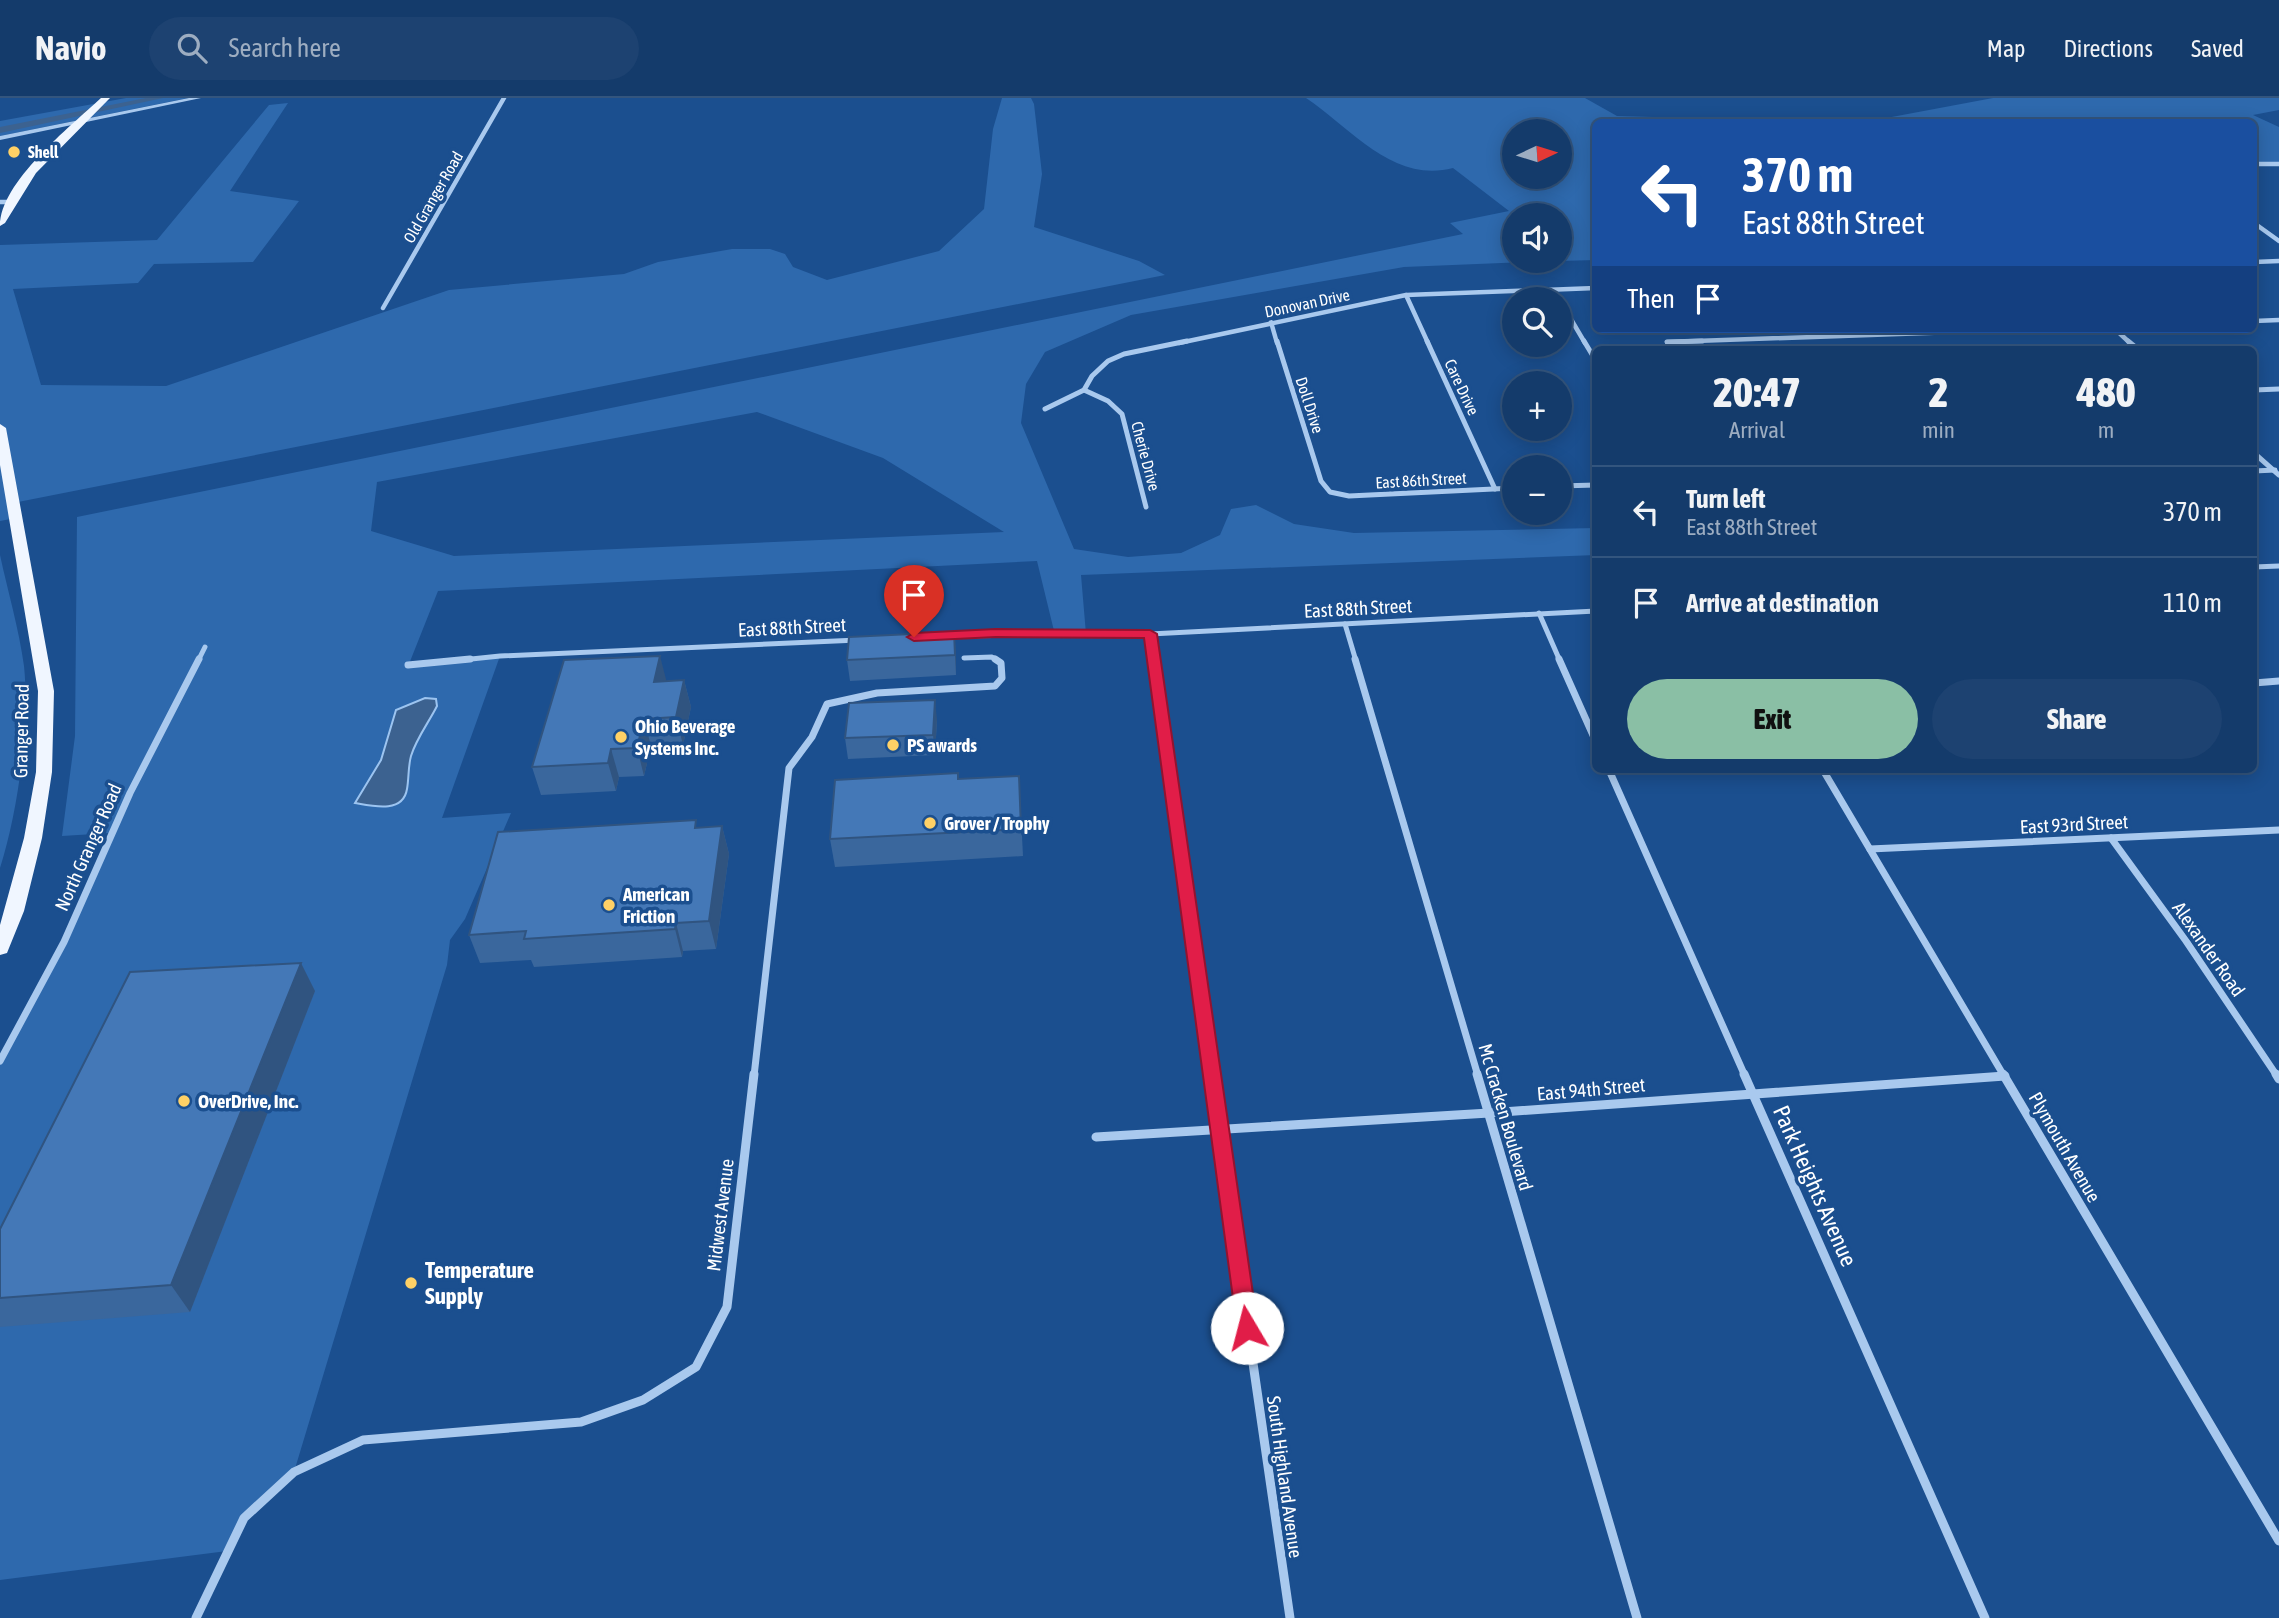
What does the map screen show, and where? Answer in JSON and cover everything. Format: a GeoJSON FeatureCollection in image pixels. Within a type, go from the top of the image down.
{"type":"FeatureCollection","features":[{"type":"Feature","properties":{"kind":"main road"},"geometry":{"type":"LineString","coordinates":[[0,223],[5,202],[33,169],[106,98]]}},
{"type":"Feature","properties":{"kind":"main road","name":"Granger Road"},"geometry":{"type":"LineString","coordinates":[[0,428],[46,691],[44,772],[33,838],[15,911],[0,948]]}},
{"type":"Feature","properties":{"kind":"street"},"geometry":{"type":"LineString","coordinates":[[0,138],[198,98]]}},
{"type":"Feature","properties":{"kind":"street","name":"Old Granger Road"},"geometry":{"type":"LineString","coordinates":[[383,308],[504,98]]}},
{"type":"Feature","properties":{"kind":"street"},"geometry":{"type":"LineString","coordinates":[[2257,164],[2279,164]]}},
{"type":"Feature","properties":{"kind":"street"},"geometry":{"type":"LineString","coordinates":[[2257,225],[2279,241]]}},
{"type":"Feature","properties":{"kind":"street"},"geometry":{"type":"LineString","coordinates":[[2257,262],[2279,261]]}},
{"type":"Feature","properties":{"kind":"street","name":"Donovan Drive"},"geometry":{"type":"LineString","coordinates":[[1572,289],[1592,288]]}},
{"type":"Feature","properties":{"kind":"street","name":"Donovan Drive"},"geometry":{"type":"LineString","coordinates":[[1045,409],[1084,390],[1108,361],[1124,354],[1406,295],[1502,292]]}},
{"type":"Feature","properties":{"kind":"street","name":"Care Drive"},"geometry":{"type":"LineString","coordinates":[[1406,295],[1495,489]]}},
{"type":"Feature","properties":{"kind":"street"},"geometry":{"type":"LineString","coordinates":[[2257,321],[2279,320]]}},
{"type":"Feature","properties":{"kind":"street"},"geometry":{"type":"LineString","coordinates":[[1572,321],[1592,354]]}},
{"type":"Feature","properties":{"kind":"street","name":"Doll Drive"},"geometry":{"type":"LineString","coordinates":[[1271,322],[1321,481],[1330,492]]}},
{"type":"Feature","properties":{"kind":"street"},"geometry":{"type":"LineString","coordinates":[[1667,342],[1928,333]]}},
{"type":"Feature","properties":{"kind":"street"},"geometry":{"type":"LineString","coordinates":[[2120,333],[2134,346]]}},
{"type":"Feature","properties":{"kind":"street"},"geometry":{"type":"LineString","coordinates":[[2257,390],[2279,389]]}},
{"type":"Feature","properties":{"kind":"street","name":"Cherie Drive"},"geometry":{"type":"LineString","coordinates":[[1084,390],[1108,401],[1122,414],[1146,507]]}},
{"type":"Feature","properties":{"kind":"street"},"geometry":{"type":"LineString","coordinates":[[2257,455],[2277,472]]}},
{"type":"Feature","properties":{"kind":"street"},"geometry":{"type":"LineString","coordinates":[[2257,471],[2277,472]]}},
{"type":"Feature","properties":{"kind":"street"},"geometry":{"type":"LineString","coordinates":[[1572,486],[1592,485]]}},
{"type":"Feature","properties":{"kind":"street","name":"East 86th Street"},"geometry":{"type":"LineString","coordinates":[[1330,492],[1349,496],[1502,489]]}},
{"type":"Feature","properties":{"kind":"street"},"geometry":{"type":"LineString","coordinates":[[2257,567],[2279,566]]}},
{"type":"Feature","properties":{"kind":"street","name":"East 88th Street"},"geometry":{"type":"LineString","coordinates":[[942,636],[996,633],[1150,634],[1592,611]]}},
{"type":"Feature","properties":{"kind":"street"},"geometry":{"type":"LineString","coordinates":[[1539,613],[1592,733]]}},
{"type":"Feature","properties":{"kind":"street","name":"Mc Cracken Boulevard"},"geometry":{"type":"LineString","coordinates":[[1345,624],[1637,1618]]}},
{"type":"Feature","properties":{"kind":"street","name":"South Highland Avenue"},"geometry":{"type":"LineString","coordinates":[[1150,634],[1218,1128],[1290,1618]]}},
{"type":"Feature","properties":{"kind":"street","name":"East 88th Street"},"geometry":{"type":"LineString","coordinates":[[408,665],[500,656],[873,639]]}},
{"type":"Feature","properties":{"kind":"street","name":"North Granger Road"},"geometry":{"type":"LineString","coordinates":[[0,1061],[64,942],[130,793],[205,647]]}},
{"type":"Feature","properties":{"kind":"street","name":"Midwest Avenue"},"geometry":{"type":"LineString","coordinates":[[196,1618],[244,1518],[294,1472],[363,1440],[581,1422],[643,1400],[696,1367],[727,1307],[789,768],[813,737],[827,704],[836,700],[877,693],[995,685],[1002,678],[1001,663],[992,657],[964,658]]}},
{"type":"Feature","properties":{"kind":"street"},"geometry":{"type":"LineString","coordinates":[[2257,683],[2279,681]]}},
{"type":"Feature","properties":{"kind":"street","name":"Park Heights Avenue"},"geometry":{"type":"LineString","coordinates":[[1610,773],[1985,1618]]}},
{"type":"Feature","properties":{"kind":"street","name":"Plymouth Avenue"},"geometry":{"type":"LineString","coordinates":[[1825,773],[2279,1541]]}},
{"type":"Feature","properties":{"kind":"street","name":"East 93rd Street"},"geometry":{"type":"LineString","coordinates":[[1870,849],[2279,830]]}},
{"type":"Feature","properties":{"kind":"street","name":"Alexander Road"},"geometry":{"type":"LineString","coordinates":[[2111,838],[2186,941],[2279,1079]]}},
{"type":"Feature","properties":{"kind":"street","name":"East 94th Street"},"geometry":{"type":"LineString","coordinates":[[1096,1137],[1489,1113],[2005,1076]]}},
{"type":"Feature","properties":{"kind":"shaded area"},"geometry":{"type":"Polygon","coordinates":[[[126,98],[188,98],[0,136],[0,121],[126,98]]]}},
{"type":"Feature","properties":{"kind":"shaded area"},"geometry":{"type":"Polygon","coordinates":[[[1002,98],[1031,98],[1034,104],[1042,174],[1034,227],[1139,261],[1165,275],[13,503],[16,518],[0,521],[0,245],[157,240],[269,105],[288,103],[230,191],[299,201],[253,262],[154,264],[138,283],[13,289],[41,385],[166,386],[449,290],[624,274],[658,262],[732,249],[770,249],[785,254],[793,267],[827,280],[939,251],[984,209],[993,129],[1002,98]]]}},
{"type":"Feature","properties":{"kind":"shaded area"},"geometry":{"type":"Polygon","coordinates":[[[1306,98],[1585,98],[1617,116],[1728,119],[1592,119],[1592,260],[1572,261],[1572,203],[1502,203],[1502,206],[1453,168],[1431,171],[1411,168],[1374,150],[1306,98]]]}},
{"type":"Feature","properties":{"kind":"shaded area"},"geometry":{"type":"Polygon","coordinates":[[[1993,98],[2279,98],[2279,110],[2253,115],[2279,127],[2279,164],[2257,164],[2257,119],[1881,119],[1993,98]]]}},
{"type":"Feature","properties":{"kind":"shaded area"},"geometry":{"type":"Polygon","coordinates":[[[1502,212],[1502,263],[1404,267],[1131,315],[1045,352],[1026,384],[1021,423],[1074,549],[1128,557],[1181,553],[1220,535],[1231,509],[1256,505],[1294,524],[1354,533],[1592,528],[1592,555],[1081,575],[1086,634],[1055,635],[1037,561],[438,591],[409,664],[500,656],[442,818],[511,813],[465,919],[450,940],[447,965],[294,1472],[244,1518],[227,1551],[0,1580],[0,1061],[64,942],[110,833],[62,836],[75,736],[77,517],[1463,234],[1450,223],[1502,212]],[[757,412],[377,482],[371,531],[454,556],[1004,532],[883,458],[757,412]]]}},
{"type":"Feature","properties":{"kind":"shaded area"},"geometry":{"type":"Polygon","coordinates":[[[0,555],[24,666],[25,714],[17,795],[0,868],[0,555]]]}},
{"type":"Feature","properties":{"kind":"shaded area"},"geometry":{"type":"Polygon","coordinates":[[[425,698],[436,699],[437,706],[413,750],[404,797],[400,802],[386,806],[355,803],[381,760],[396,710],[425,698]]]}},
{"type":"Feature","properties":{"kind":"building"},"geometry":{"type":"Polygon","coordinates":[[[954,632],[955,655],[847,660],[849,637],[954,632]]]}},
{"type":"Feature","properties":{"kind":"building","name":"Ohio Beverage Systems Inc."},"geometry":{"type":"Polygon","coordinates":[[[660,656],[654,682],[684,680],[676,717],[644,719],[637,748],[611,749],[608,763],[532,767],[564,660],[660,656]]]}},
{"type":"Feature","properties":{"kind":"building"},"geometry":{"type":"Polygon","coordinates":[[[935,700],[933,735],[845,738],[849,703],[935,700]]]}},
{"type":"Feature","properties":{"kind":"building"},"geometry":{"type":"Polygon","coordinates":[[[958,773],[958,779],[1019,776],[1021,829],[830,839],[835,780],[958,773]]]}},
{"type":"Feature","properties":{"kind":"building","name":"American Friction"},"geometry":{"type":"Polygon","coordinates":[[[696,820],[695,828],[722,826],[709,921],[676,923],[675,929],[524,939],[526,931],[469,935],[498,832],[696,820]]]}},
{"type":"Feature","properties":{"kind":"building","name":"OverDrive, Inc."},"geometry":{"type":"Polygon","coordinates":[[[301,963],[171,1285],[0,1298],[0,1229],[130,972],[301,963]]]}},
{"type":"Feature","properties":{"kind":"waterway"},"geometry":{"type":"LineString","coordinates":[[0,130],[159,98]]}},
{"type":"Feature","properties":{"kind":"place","name":"Shell"},"geometry":{"type":"Point","coordinates":[14,152]}},
{"type":"Feature","properties":{"kind":"place","name":"Ohio Beverage Systems Inc."},"geometry":{"type":"Point","coordinates":[621,737]}},
{"type":"Feature","properties":{"kind":"place","name":"PS awards"},"geometry":{"type":"Point","coordinates":[893,745]}},
{"type":"Feature","properties":{"kind":"place","name":"Grover / Trophy"},"geometry":{"type":"Point","coordinates":[930,823]}},
{"type":"Feature","properties":{"kind":"place","name":"American Friction"},"geometry":{"type":"Point","coordinates":[609,905]}},
{"type":"Feature","properties":{"kind":"place","name":"OverDrive, Inc."},"geometry":{"type":"Point","coordinates":[184,1101]}},
{"type":"Feature","properties":{"kind":"place","name":"Temperature Supply"},"geometry":{"type":"Point","coordinates":[411,1283]}},
{"type":"Feature","properties":{"kind":"route"},"geometry":{"type":"LineString","coordinates":[[914,637],[996,633],[1150,634],[1247,1328]]}}]}
